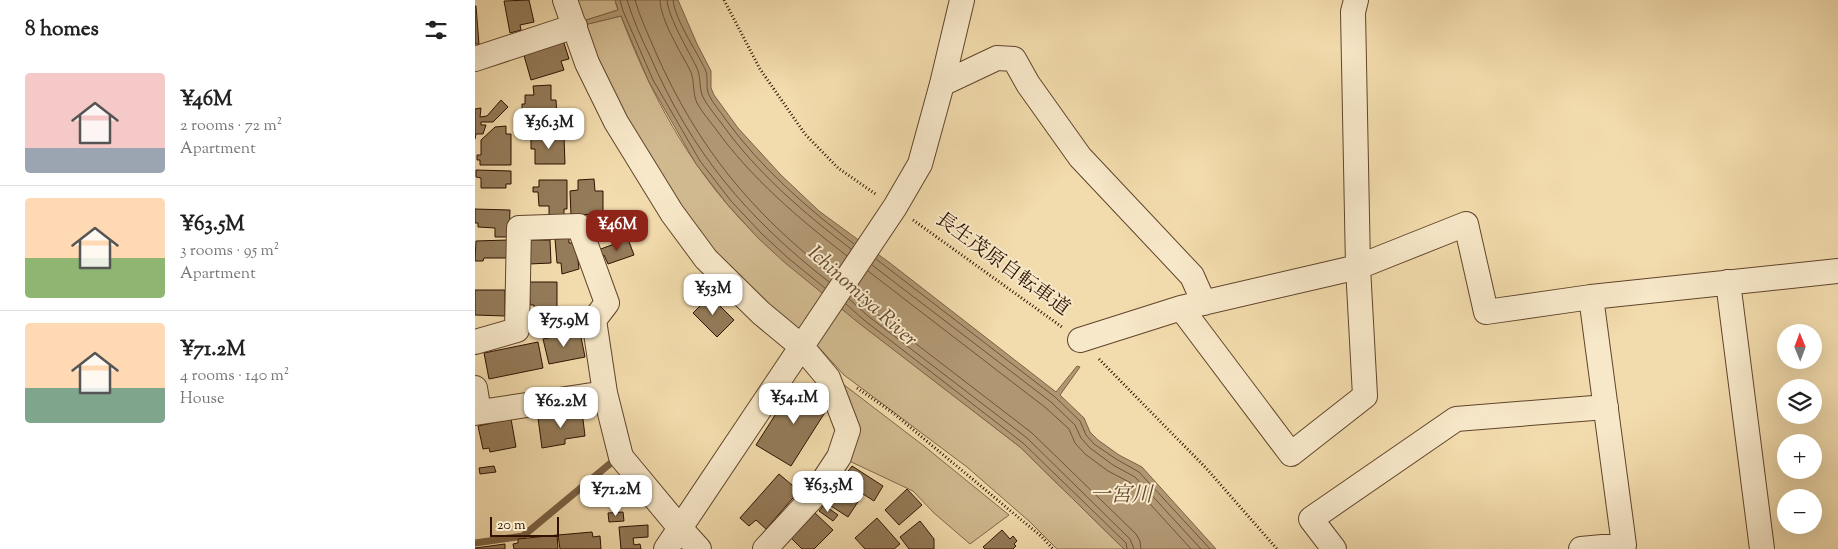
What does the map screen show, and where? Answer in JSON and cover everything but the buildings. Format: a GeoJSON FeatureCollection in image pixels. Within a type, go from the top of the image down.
{"type":"FeatureCollection","features":[{"type":"Feature","properties":{"kind":"street"},"geometry":{"type":"LineString","coordinates":[[565,0],[587,63],[616,122],[672,213],[706,259],[761,313],[805,343],[828,378],[848,430],[839,457],[812,498],[765,549]]}},
{"type":"Feature","properties":{"kind":"street"},"geometry":{"type":"LineString","coordinates":[[666,549],[894,209],[920,164],[962,0]]}},
{"type":"Feature","properties":{"kind":"street"},"geometry":{"type":"LineString","coordinates":[[1181,308],[1291,454],[1365,396],[1359,267],[1353,12],[1356,0]]}},
{"type":"Feature","properties":{"kind":"street"},"geometry":{"type":"LineString","coordinates":[[475,59],[575,26]]}},
{"type":"Feature","properties":{"kind":"street"},"geometry":{"type":"LineString","coordinates":[[942,84],[997,58],[1014,59],[1028,84],[1080,157],[1192,276],[1204,303]]}},
{"type":"Feature","properties":{"kind":"street"},"geometry":{"type":"LineString","coordinates":[[1080,340],[1181,308],[1359,267],[1466,224],[1486,312],[1591,297],[1838,271]]}},
{"type":"Feature","properties":{"kind":"street"},"geometry":{"type":"LineString","coordinates":[[475,342],[517,330],[519,228],[579,226],[607,303],[594,320],[605,393],[621,457],[699,549]]}},
{"type":"Feature","properties":{"kind":"street"},"geometry":{"type":"LineString","coordinates":[[1729,282],[1762,549]]}},
{"type":"Feature","properties":{"kind":"street"},"geometry":{"type":"LineString","coordinates":[[1581,549],[1624,545],[1591,297]]}},
{"type":"Feature","properties":{"kind":"street"},"geometry":{"type":"LineString","coordinates":[[475,388],[477,413],[605,393]]}},
{"type":"Feature","properties":{"kind":"street"},"geometry":{"type":"LineString","coordinates":[[1335,549],[1311,519],[1456,419],[1606,407]]}},
{"type":"Feature","properties":{"kind":"path","name":"長生茂原自転車道"},"geometry":{"type":"LineString","coordinates":[[723,0],[759,69],[805,134],[838,168],[1080,340],[1206,468],[1277,549]]}},
{"type":"Feature","properties":{"kind":"path"},"geometry":{"type":"LineString","coordinates":[[855,386],[893,413],[1042,537],[1053,549]]}},
{"type":"Feature","properties":{"kind":"shaded area"},"geometry":{"type":"Polygon","coordinates":[[[575,0],[615,0],[618,10],[583,21],[575,0]]]}},
{"type":"Feature","properties":{"kind":"shaded area"},"geometry":{"type":"Polygon","coordinates":[[[621,16],[653,90],[679,138],[710,183],[738,217],[762,241],[828,296],[802,334],[712,254],[661,181],[606,84],[584,25],[621,16]]]}},
{"type":"Feature","properties":{"kind":"shaded area"},"geometry":{"type":"Polygon","coordinates":[[[839,305],[1020,447],[1124,549],[1057,549],[1030,522],[967,467],[844,375],[814,342],[839,305]]]}},
{"type":"Feature","properties":{"kind":"shaded area"},"geometry":{"type":"Polygon","coordinates":[[[839,381],[924,446],[1009,515],[970,544],[934,513],[913,491],[845,459],[839,381]]]}},
{"type":"Feature","properties":{"kind":"water","name":"一宮川"},"geometry":{"type":"Polygon","coordinates":[[[615,0],[678,0],[711,71],[711,88],[714,95],[738,128],[781,175],[819,211],[890,263],[1056,392],[1077,366],[1080,367],[1060,395],[1084,418],[1090,432],[1098,440],[1119,455],[1142,467],[1216,549],[1124,549],[1020,447],[860,324],[784,262],[758,238],[727,204],[696,164],[649,82],[621,16],[584,25],[583,21],[618,10],[615,0]]]}},
{"type":"Feature","properties":{"kind":"waterway"},"geometry":{"type":"LineString","coordinates":[[475,543],[523,536],[612,462]]}},
{"type":"Feature","properties":{"kind":"water label","name":"Ichinomiya River"},"geometry":{"type":"Point","coordinates":[862,297]}}]}
